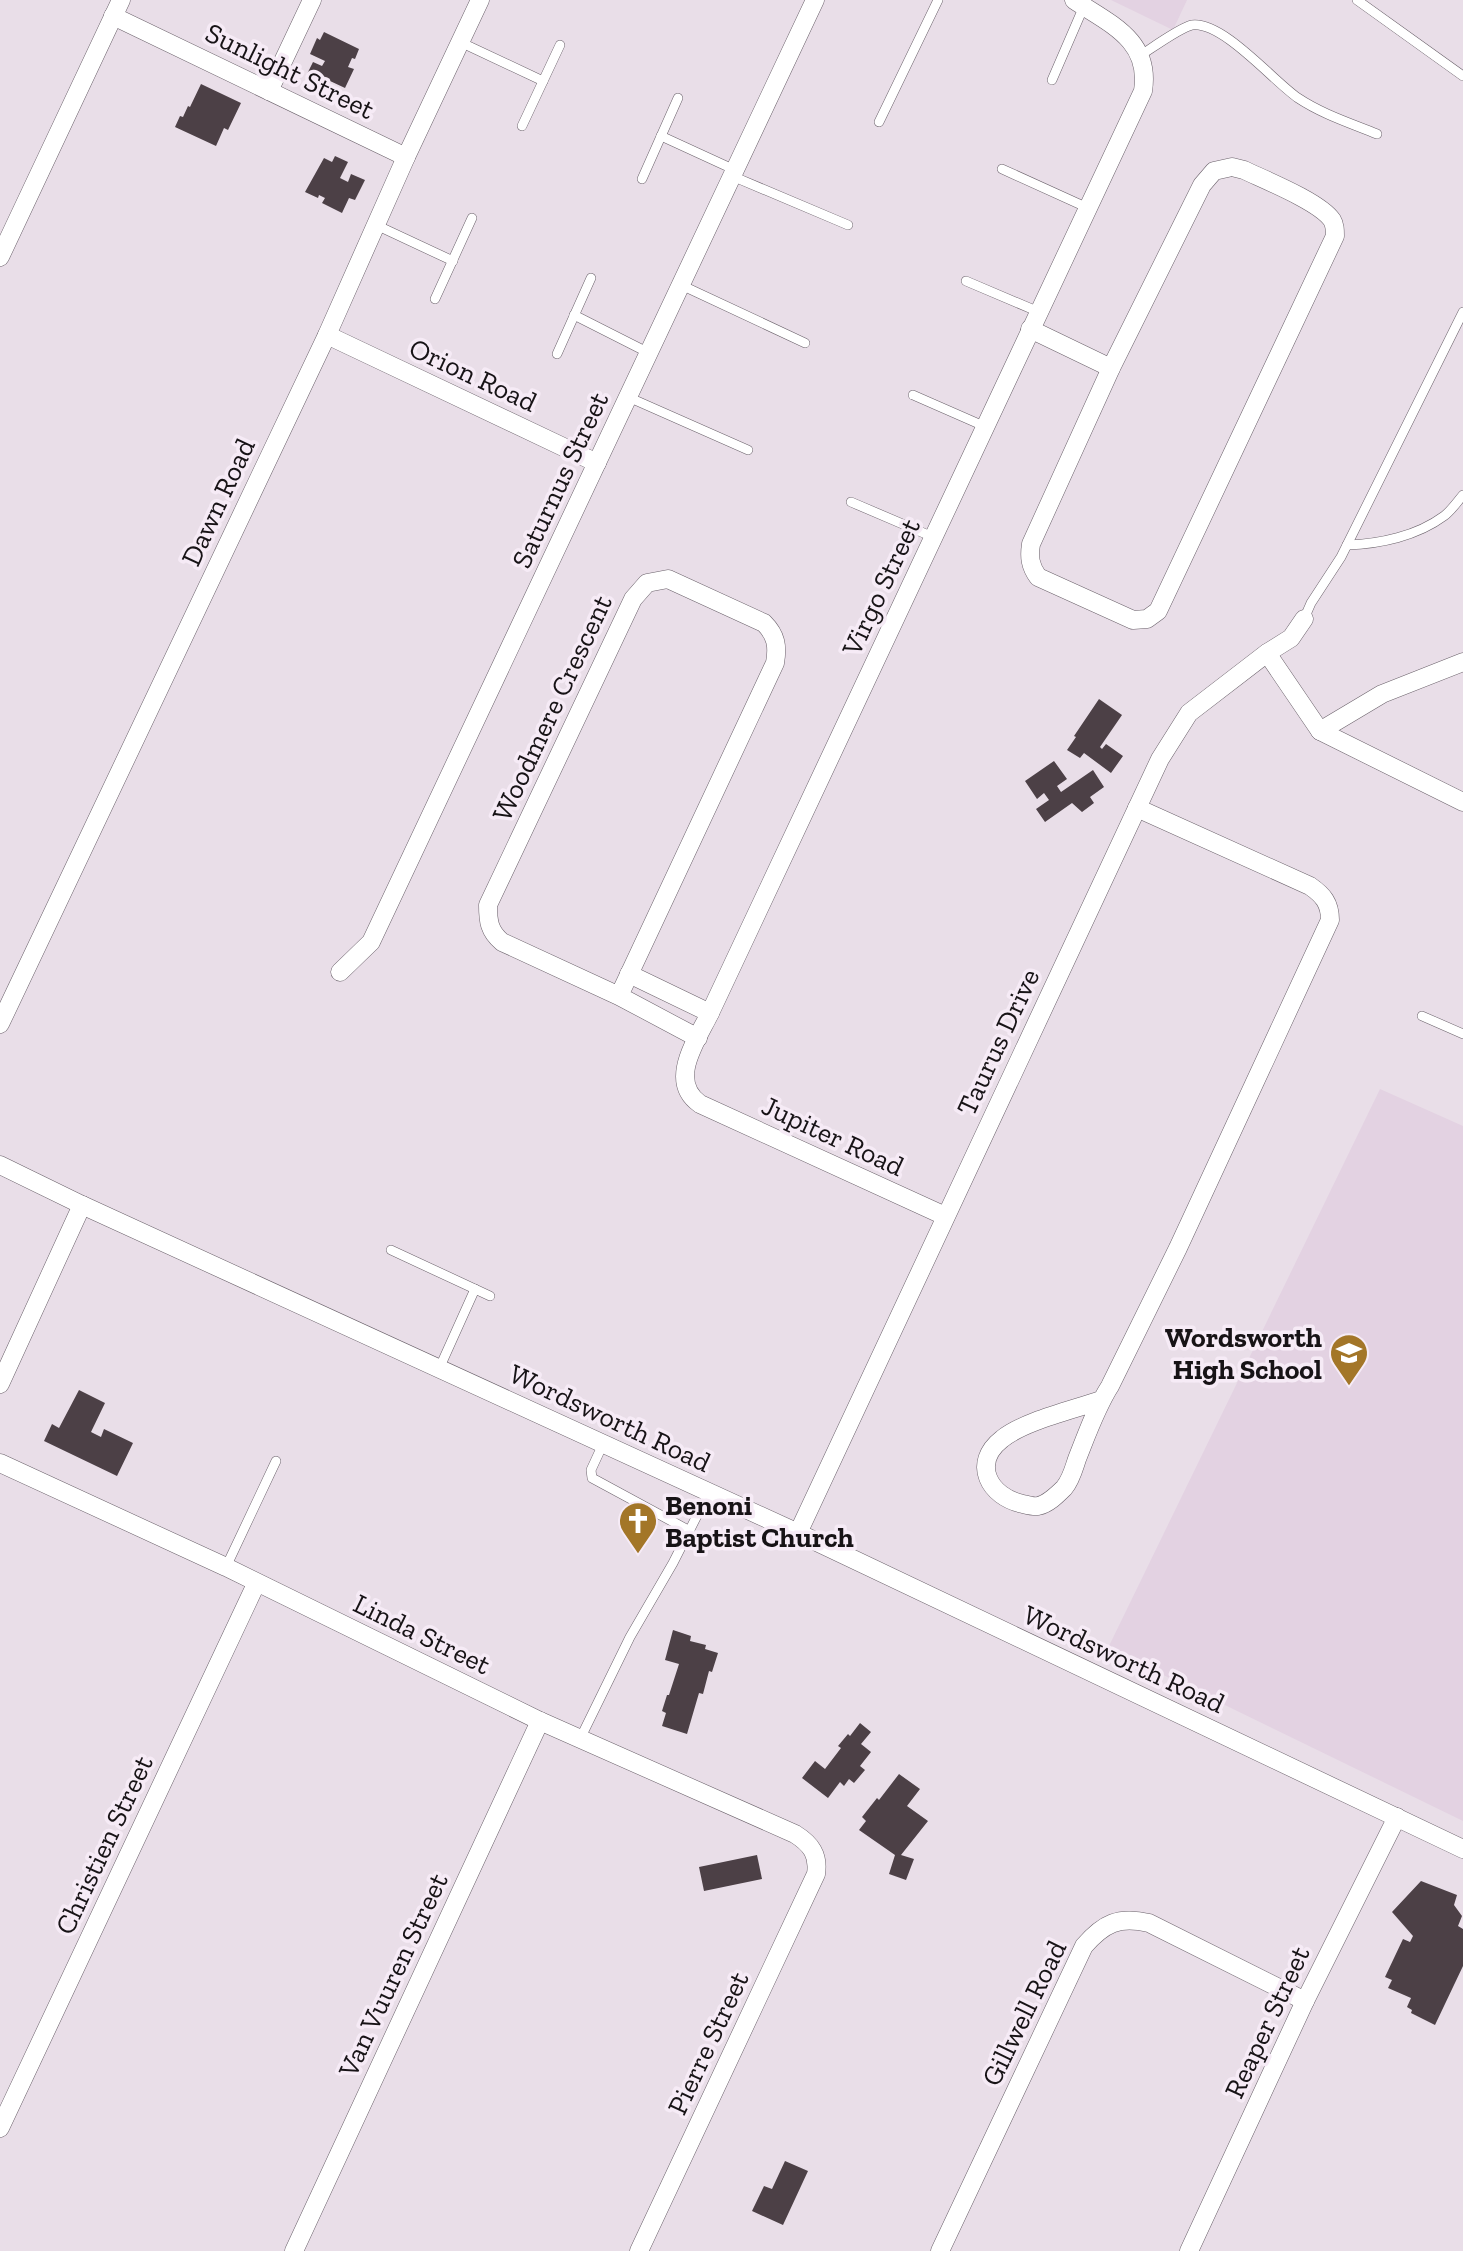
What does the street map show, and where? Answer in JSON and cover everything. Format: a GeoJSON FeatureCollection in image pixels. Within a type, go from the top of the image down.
{"type":"FeatureCollection","features":[{"type":"Feature","properties":{"kind":"street"},"geometry":{"type":"LineString","coordinates":[[269,91],[312,0]]}},
{"type":"Feature","properties":{"kind":"street","name":"Dawn Road"},"geometry":{"type":"LineString","coordinates":[[0,1024],[327,335],[480,0]]}},
{"type":"Feature","properties":{"kind":"street","name":"Saturnus Street"},"geometry":{"type":"LineString","coordinates":[[340,972],[371,942],[815,0]]}},
{"type":"Feature","properties":{"kind":"street"},"geometry":{"type":"LineString","coordinates":[[1079,3],[1123,32],[1141,55]]}},
{"type":"Feature","properties":{"kind":"street"},"geometry":{"type":"LineString","coordinates":[[0,257],[117,8]]}},
{"type":"Feature","properties":{"kind":"street","name":"Sunlight Street"},"geometry":{"type":"LineString","coordinates":[[117,8],[269,91],[406,157]]}},
{"type":"Feature","properties":{"kind":"street","name":"Virgo Street"},"geometry":{"type":"LineString","coordinates":[[700,1104],[692,1098],[686,1087],[686,1065],[1143,91],[1145,78],[1141,55]]}},
{"type":"Feature","properties":{"kind":"street"},"geometry":{"type":"LineString","coordinates":[[1232,167],[1244,170],[1321,209],[1332,220],[1335,236],[1158,611],[1147,619],[1137,621],[1038,577],[1029,559],[1031,544],[1111,368],[1202,185],[1213,171],[1232,167]]}},
{"type":"Feature","properties":{"kind":"street"},"geometry":{"type":"LineString","coordinates":[[1030,330],[1111,368]]}},
{"type":"Feature","properties":{"kind":"street","name":"Orion Road"},"geometry":{"type":"LineString","coordinates":[[327,335],[597,463]]}},
{"type":"Feature","properties":{"kind":"street","name":"Woodmere Crescent"},"geometry":{"type":"LineString","coordinates":[[619,996],[775,663],[777,650],[774,635],[764,622],[668,579],[647,583],[634,599],[488,905],[491,931],[502,942],[619,996],[698,1038]]}},
{"type":"Feature","properties":{"kind":"street","name":"Taurus Drive"},"geometry":{"type":"LineString","coordinates":[[798,1533],[1160,759],[1189,713],[1267,653],[1291,638],[1304,619]]}},
{"type":"Feature","properties":{"kind":"street"},"geometry":{"type":"LineString","coordinates":[[1267,653],[1320,731],[1463,802]]}},
{"type":"Feature","properties":{"kind":"street"},"geometry":{"type":"LineString","coordinates":[[1320,731],[1382,694],[1463,662]]}},
{"type":"Feature","properties":{"kind":"street"},"geometry":{"type":"LineString","coordinates":[[1101,1400],[1017,1429],[1000,1440],[989,1453],[986,1472],[991,1487],[1000,1496],[1019,1504],[1037,1507],[1052,1499],[1067,1485],[1101,1400],[1184,1236],[1330,920],[1325,900],[1310,886],[1137,808]]}},
{"type":"Feature","properties":{"kind":"street"},"geometry":{"type":"LineString","coordinates":[[629,974],[710,1013]]}},
{"type":"Feature","properties":{"kind":"street","name":"Jupiter Road"},"geometry":{"type":"LineString","coordinates":[[700,1104],[945,1216]]}},
{"type":"Feature","properties":{"kind":"street","name":"Wordsworth Road"},"geometry":{"type":"LineString","coordinates":[[0,1165],[798,1533],[1463,1849]]}},
{"type":"Feature","properties":{"kind":"street"},"geometry":{"type":"LineString","coordinates":[[0,1384],[82,1205]]}},
{"type":"Feature","properties":{"kind":"street","name":"Linda Street"},"geometry":{"type":"LineString","coordinates":[[0,1463],[226,1567],[540,1721],[795,1835],[807,1842],[816,1856]]}},
{"type":"Feature","properties":{"kind":"street","name":"Christien Street"},"geometry":{"type":"LineString","coordinates":[[0,2128],[256,1584]]}},
{"type":"Feature","properties":{"kind":"street","name":"Van Vuuren Street"},"geometry":{"type":"LineString","coordinates":[[294,2251],[540,1721]]}},
{"type":"Feature","properties":{"kind":"street","name":"Reaper Street"},"geometry":{"type":"LineString","coordinates":[[1189,2251],[1305,2001],[1397,1817]]}},
{"type":"Feature","properties":{"kind":"street","name":"Pierre Street"},"geometry":{"type":"LineString","coordinates":[[639,2251],[816,1874],[816,1856]]}},
{"type":"Feature","properties":{"kind":"street","name":"Gillwell Road"},"geometry":{"type":"LineString","coordinates":[[940,2251],[1084,1946],[1109,1924],[1129,1919],[1149,1923],[1305,2001]]}},
{"type":"Feature","properties":{"kind":"lane"},"geometry":{"type":"LineString","coordinates":[[878,122],[938,0]]}},
{"type":"Feature","properties":{"kind":"lane"},"geometry":{"type":"LineString","coordinates":[[1357,0],[1463,76]]}},
{"type":"Feature","properties":{"kind":"lane"},"geometry":{"type":"LineString","coordinates":[[1052,80],[1079,3]]}},
{"type":"Feature","properties":{"kind":"lane"},"geometry":{"type":"LineString","coordinates":[[1141,55],[1189,26],[1202,26],[1230,40],[1297,97],[1336,118],[1377,134]]}},
{"type":"Feature","properties":{"kind":"lane"},"geometry":{"type":"LineString","coordinates":[[460,42],[543,81]]}},
{"type":"Feature","properties":{"kind":"lane"},"geometry":{"type":"LineString","coordinates":[[522,126],[560,45]]}},
{"type":"Feature","properties":{"kind":"lane"},"geometry":{"type":"LineString","coordinates":[[642,179],[678,98]]}},
{"type":"Feature","properties":{"kind":"lane"},"geometry":{"type":"LineString","coordinates":[[661,136],[848,225]]}},
{"type":"Feature","properties":{"kind":"lane"},"geometry":{"type":"LineString","coordinates":[[1002,169],[1088,208]]}},
{"type":"Feature","properties":{"kind":"lane"},"geometry":{"type":"LineString","coordinates":[[435,299],[472,218]]}},
{"type":"Feature","properties":{"kind":"lane"},"geometry":{"type":"LineString","coordinates":[[376,225],[453,261]]}},
{"type":"Feature","properties":{"kind":"lane"},"geometry":{"type":"LineString","coordinates":[[557,354],[591,278]]}},
{"type":"Feature","properties":{"kind":"lane"},"geometry":{"type":"LineString","coordinates":[[966,281],[1039,312]]}},
{"type":"Feature","properties":{"kind":"lane"},"geometry":{"type":"LineString","coordinates":[[681,285],[805,343]]}},
{"type":"Feature","properties":{"kind":"lane"},"geometry":{"type":"LineString","coordinates":[[1304,619],[1311,603],[1348,545],[1463,312]]}},
{"type":"Feature","properties":{"kind":"lane"},"geometry":{"type":"LineString","coordinates":[[574,315],[649,353]]}},
{"type":"Feature","properties":{"kind":"lane"},"geometry":{"type":"LineString","coordinates":[[913,396],[986,426]]}},
{"type":"Feature","properties":{"kind":"lane"},"geometry":{"type":"LineString","coordinates":[[628,397],[748,450]]}},
{"type":"Feature","properties":{"kind":"lane"},"geometry":{"type":"LineString","coordinates":[[1348,545],[1373,544],[1421,530],[1446,515],[1463,495]]}},
{"type":"Feature","properties":{"kind":"lane"},"geometry":{"type":"LineString","coordinates":[[851,502],[933,537]]}},
{"type":"Feature","properties":{"kind":"lane"},"geometry":{"type":"LineString","coordinates":[[1422,1016],[1463,1034]]}},
{"type":"Feature","properties":{"kind":"lane"},"geometry":{"type":"LineString","coordinates":[[391,1250],[490,1296]]}},
{"type":"Feature","properties":{"kind":"lane"},"geometry":{"type":"LineString","coordinates":[[439,1369],[475,1289]]}},
{"type":"Feature","properties":{"kind":"lane"},"geometry":{"type":"LineString","coordinates":[[603,1444],[591,1470],[592,1478],[690,1531]]}},
{"type":"Feature","properties":{"kind":"lane"},"geometry":{"type":"LineString","coordinates":[[226,1567],[276,1461]]}},
{"type":"Feature","properties":{"kind":"lane"},"geometry":{"type":"LineString","coordinates":[[580,1738],[630,1637],[709,1492]]}},
{"type":"Feature","properties":{"kind":"shaded area"},"geometry":{"type":"Polygon","coordinates":[[[1111,0],[1187,0],[1173,30],[1111,0]]]}},
{"type":"Feature","properties":{"kind":"shaded area","name":"Wordsworth High School"},"geometry":{"type":"Polygon","coordinates":[[[1380,1089],[1463,1126],[1463,1821],[1108,1648],[1380,1089]]]}},
{"type":"Feature","properties":{"kind":"building"},"geometry":{"type":"Polygon","coordinates":[[[324,32],[359,49],[348,67],[354,69],[345,88],[330,81],[328,86],[306,76],[313,62],[322,66],[325,61],[310,54],[317,38],[320,40],[324,32]]]}},
{"type":"Feature","properties":{"kind":"building"},"geometry":{"type":"Polygon","coordinates":[[[201,84],[241,103],[228,130],[224,128],[216,146],[175,127],[180,116],[183,117],[188,106],[190,107],[201,84]]]}},
{"type":"Feature","properties":{"kind":"building"},"geometry":{"type":"Polygon","coordinates":[[[335,156],[348,162],[340,178],[348,182],[351,174],[365,180],[355,200],[349,198],[342,213],[322,203],[325,198],[305,192],[324,158],[332,162],[335,156]]]}},
{"type":"Feature","properties":{"kind":"building"},"geometry":{"type":"Polygon","coordinates":[[[1099,699],[1122,715],[1100,747],[1102,749],[1106,744],[1123,756],[1111,773],[1084,753],[1080,758],[1067,750],[1099,699]]]}},
{"type":"Feature","properties":{"kind":"building"},"geometry":{"type":"Polygon","coordinates":[[[1054,761],[1067,779],[1057,786],[1061,792],[1093,770],[1104,787],[1090,797],[1094,803],[1082,812],[1072,803],[1045,822],[1036,809],[1049,800],[1044,793],[1037,799],[1025,781],[1054,761]]]}},
{"type":"Feature","properties":{"kind":"building"},"geometry":{"type":"Polygon","coordinates":[[[79,1390],[105,1403],[91,1432],[101,1437],[104,1429],[133,1443],[117,1476],[44,1441],[52,1424],[59,1428],[79,1390]]]}},
{"type":"Feature","properties":{"kind":"building"},"geometry":{"type":"Polygon","coordinates":[[[673,1630],[691,1636],[690,1641],[706,1645],[705,1649],[718,1653],[712,1672],[709,1671],[703,1694],[699,1693],[687,1734],[662,1726],[666,1713],[662,1711],[679,1664],[665,1660],[673,1630]]]}},
{"type":"Feature","properties":{"kind":"building"},"geometry":{"type":"Polygon","coordinates":[[[860,1723],[871,1732],[861,1744],[871,1752],[860,1766],[865,1770],[854,1783],[849,1779],[844,1786],[840,1782],[828,1798],[802,1778],[815,1761],[825,1769],[841,1748],[838,1746],[860,1723]]]}},
{"type":"Feature","properties":{"kind":"building"},"geometry":{"type":"Polygon","coordinates":[[[899,1774],[920,1789],[907,1806],[928,1821],[901,1855],[914,1859],[906,1880],[889,1874],[895,1855],[859,1830],[866,1821],[862,1817],[899,1774]]]}},
{"type":"Feature","properties":{"kind":"building"},"geometry":{"type":"Polygon","coordinates":[[[757,1855],[762,1879],[704,1891],[699,1867],[757,1855]]]}},
{"type":"Feature","properties":{"kind":"building"},"geometry":{"type":"Polygon","coordinates":[[[1421,1881],[1457,1895],[1454,1905],[1462,1916],[1458,1926],[1463,1929],[1463,1966],[1435,2025],[1411,2013],[1412,2010],[1407,2007],[1411,1998],[1388,1988],[1392,1980],[1385,1977],[1403,1939],[1410,1942],[1413,1936],[1392,1912],[1421,1881]]]}},
{"type":"Feature","properties":{"kind":"building"},"geometry":{"type":"Polygon","coordinates":[[[785,2161],[808,2171],[783,2225],[752,2211],[764,2186],[772,2189],[785,2161]]]}},
{"type":"Feature","properties":{"kind":"place","name":"Wordsworth High School"},"geometry":{"type":"Point","coordinates":[1349,1387]}},
{"type":"Feature","properties":{"kind":"place","name":"Benoni Baptist Church"},"geometry":{"type":"Point","coordinates":[638,1555]}}]}
